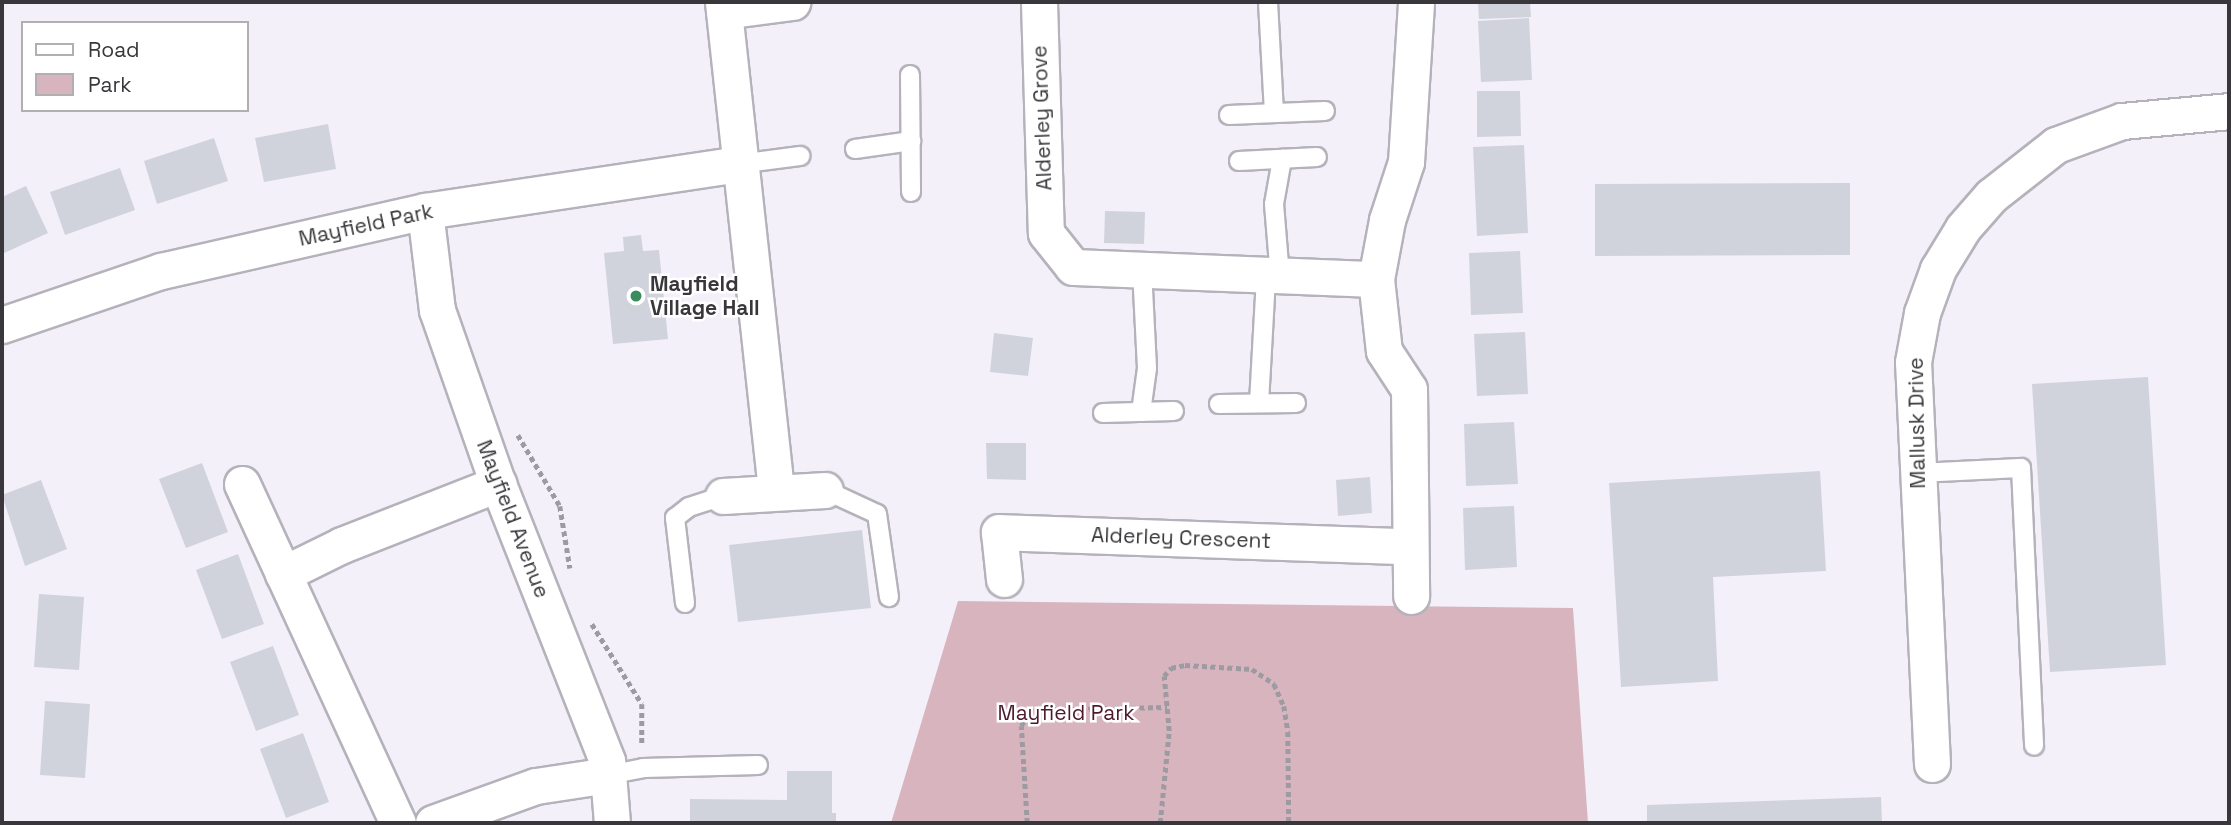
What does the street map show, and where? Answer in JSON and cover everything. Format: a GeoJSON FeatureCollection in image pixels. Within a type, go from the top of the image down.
{"type":"FeatureCollection","features":[{"type":"Feature","properties":{"kind":"street"},"geometry":{"type":"LineString","coordinates":[[776,490],[724,6],[792,2]]}},
{"type":"Feature","properties":{"kind":"street","name":"Alderley Grove"},"geometry":{"type":"LineString","coordinates":[[1040,2],[1046,233],[1073,267],[1142,270]]}},
{"type":"Feature","properties":{"kind":"street"},"geometry":{"type":"LineString","coordinates":[[1411,596],[1409,389],[1384,351],[1376,279],[1387,220],[1406,162],[1416,2]]}},
{"type":"Feature","properties":{"kind":"street","name":"Mallusk Drive"},"geometry":{"type":"LineString","coordinates":[[1932,764],[1913,362],[1922,313],[1938,268],[1963,228],[2023,168],[2089,130],[2158,114],[2229,111]]}},
{"type":"Feature","properties":{"kind":"street","name":"Mayfield Park"},"geometry":{"type":"LineString","coordinates":[[2,325],[161,271],[425,211],[739,163]]}},
{"type":"Feature","properties":{"kind":"street","name":"Mayfield Avenue"},"geometry":{"type":"LineString","coordinates":[[425,211],[437,310],[498,484],[607,761],[612,823]]}},
{"type":"Feature","properties":{"kind":"street"},"geometry":{"type":"LineString","coordinates":[[1142,270],[1376,279]]}},
{"type":"Feature","properties":{"kind":"street"},"geometry":{"type":"LineString","coordinates":[[242,484],[398,823]]}},
{"type":"Feature","properties":{"kind":"street"},"geometry":{"type":"LineString","coordinates":[[283,574],[342,545],[498,484]]}},
{"type":"Feature","properties":{"kind":"street"},"geometry":{"type":"LineString","coordinates":[[723,496],[776,490],[825,490]]}},
{"type":"Feature","properties":{"kind":"street","name":"Alderley Crescent"},"geometry":{"type":"LineString","coordinates":[[1004,579],[999,532],[1410,546]]}},
{"type":"Feature","properties":{"kind":"street"},"geometry":{"type":"LineString","coordinates":[[433,823],[537,786],[608,775]]}},
{"type":"Feature","properties":{"kind":"lane"},"geometry":{"type":"LineString","coordinates":[[1268,2],[1274,113]]}},
{"type":"Feature","properties":{"kind":"lane"},"geometry":{"type":"LineString","coordinates":[[910,75],[911,192]]}},
{"type":"Feature","properties":{"kind":"lane"},"geometry":{"type":"LineString","coordinates":[[1229,115],[1325,111]]}},
{"type":"Feature","properties":{"kind":"lane"},"geometry":{"type":"LineString","coordinates":[[855,149],[911,141]]}},
{"type":"Feature","properties":{"kind":"lane"},"geometry":{"type":"LineString","coordinates":[[739,163],[800,156]]}},
{"type":"Feature","properties":{"kind":"lane"},"geometry":{"type":"LineString","coordinates":[[1239,161],[1317,157]]}},
{"type":"Feature","properties":{"kind":"lane"},"geometry":{"type":"LineString","coordinates":[[1259,403],[1273,276],[1274,204],[1282,159]]}},
{"type":"Feature","properties":{"kind":"lane"},"geometry":{"type":"LineString","coordinates":[[1141,412],[1147,368],[1142,270]]}},
{"type":"Feature","properties":{"kind":"lane"},"geometry":{"type":"LineString","coordinates":[[1219,404],[1296,403]]}},
{"type":"Feature","properties":{"kind":"lane"},"geometry":{"type":"LineString","coordinates":[[1103,413],[1174,411]]}},
{"type":"Feature","properties":{"kind":"lane"},"geometry":{"type":"LineString","coordinates":[[1917,473],[2021,468],[2034,746]]}},
{"type":"Feature","properties":{"kind":"lane"},"geometry":{"type":"LineString","coordinates":[[825,490],[877,514],[889,597]]}},
{"type":"Feature","properties":{"kind":"lane"},"geometry":{"type":"LineString","coordinates":[[685,603],[676,518],[689,507],[723,496]]}},
{"type":"Feature","properties":{"kind":"lane"},"geometry":{"type":"LineString","coordinates":[[608,775],[643,768],[758,765]]}},
{"type":"Feature","properties":{"kind":"path"},"geometry":{"type":"LineString","coordinates":[[516,431],[560,506],[573,575]]}},
{"type":"Feature","properties":{"kind":"path"},"geometry":{"type":"LineString","coordinates":[[591,622],[642,704],[643,768]]}},
{"type":"Feature","properties":{"kind":"path"},"geometry":{"type":"LineString","coordinates":[[1160,823],[1169,731],[1164,676],[1171,668],[1252,669],[1274,684],[1284,706],[1288,732],[1289,823]]}},
{"type":"Feature","properties":{"kind":"path"},"geometry":{"type":"LineString","coordinates":[[1027,823],[1021,726],[1029,710],[1167,707]]}},
{"type":"Feature","properties":{"kind":"green space","name":"Mayfield Park"},"geometry":{"type":"Polygon","coordinates":[[[958,601],[1573,608],[1588,823],[891,823],[958,601]]]}},
{"type":"Feature","properties":{"kind":"building"},"geometry":{"type":"Polygon","coordinates":[[[1478,2],[1530,2],[1531,17],[1479,19],[1478,2]]]}},
{"type":"Feature","properties":{"kind":"building"},"geometry":{"type":"Polygon","coordinates":[[[1529,18],[1532,80],[1481,82],[1478,21],[1529,18]]]}},
{"type":"Feature","properties":{"kind":"building"},"geometry":{"type":"Polygon","coordinates":[[[1477,91],[1520,91],[1521,136],[1477,137],[1477,91]]]}},
{"type":"Feature","properties":{"kind":"building"},"geometry":{"type":"Polygon","coordinates":[[[328,124],[336,169],[264,182],[255,138],[328,124]]]}},
{"type":"Feature","properties":{"kind":"building"},"geometry":{"type":"Polygon","coordinates":[[[214,138],[228,181],[157,204],[144,161],[214,138]]]}},
{"type":"Feature","properties":{"kind":"building"},"geometry":{"type":"Polygon","coordinates":[[[1524,145],[1528,233],[1477,236],[1473,147],[1524,145]]]}},
{"type":"Feature","properties":{"kind":"building"},"geometry":{"type":"Polygon","coordinates":[[[120,168],[135,210],[65,235],[50,192],[120,168]]]}},
{"type":"Feature","properties":{"kind":"building"},"geometry":{"type":"Polygon","coordinates":[[[1850,183],[1850,255],[1595,256],[1595,184],[1850,183]]]}},
{"type":"Feature","properties":{"kind":"building"},"geometry":{"type":"Polygon","coordinates":[[[26,186],[48,233],[2,254],[2,197],[26,186]]]}},
{"type":"Feature","properties":{"kind":"building"},"geometry":{"type":"Polygon","coordinates":[[[1105,211],[1145,212],[1144,244],[1104,243],[1105,211]]]}},
{"type":"Feature","properties":{"kind":"building","name":"Mayfield Village Hall"},"geometry":{"type":"Polygon","coordinates":[[[641,235],[643,251],[659,250],[668,339],[613,344],[604,253],[624,251],[623,237],[641,235]]]}},
{"type":"Feature","properties":{"kind":"building"},"geometry":{"type":"Polygon","coordinates":[[[1520,251],[1523,313],[1471,315],[1469,253],[1520,251]]]}},
{"type":"Feature","properties":{"kind":"building"},"geometry":{"type":"Polygon","coordinates":[[[1525,332],[1528,394],[1477,396],[1474,334],[1525,332]]]}},
{"type":"Feature","properties":{"kind":"building"},"geometry":{"type":"Polygon","coordinates":[[[994,333],[1033,338],[1028,376],[990,372],[994,333]]]}},
{"type":"Feature","properties":{"kind":"building"},"geometry":{"type":"Polygon","coordinates":[[[2148,377],[2166,665],[2050,672],[2032,384],[2148,377]]]}},
{"type":"Feature","properties":{"kind":"building"},"geometry":{"type":"Polygon","coordinates":[[[1514,422],[1518,484],[1466,486],[1464,424],[1514,422]]]}},
{"type":"Feature","properties":{"kind":"building"},"geometry":{"type":"Polygon","coordinates":[[[986,443],[1026,443],[1026,480],[987,479],[986,443]]]}},
{"type":"Feature","properties":{"kind":"building"},"geometry":{"type":"Polygon","coordinates":[[[202,463],[228,532],[186,548],[159,479],[202,463]]]}},
{"type":"Feature","properties":{"kind":"building"},"geometry":{"type":"Polygon","coordinates":[[[1820,471],[1826,571],[1713,577],[1718,681],[1621,687],[1609,483],[1820,471]]]}},
{"type":"Feature","properties":{"kind":"building"},"geometry":{"type":"Polygon","coordinates":[[[1370,477],[1372,513],[1338,516],[1336,480],[1370,477]]]}},
{"type":"Feature","properties":{"kind":"building"},"geometry":{"type":"Polygon","coordinates":[[[41,480],[67,549],[25,566],[2,495],[41,480]]]}},
{"type":"Feature","properties":{"kind":"building"},"geometry":{"type":"Polygon","coordinates":[[[1514,506],[1517,567],[1465,570],[1463,508],[1514,506]]]}},
{"type":"Feature","properties":{"kind":"building"},"geometry":{"type":"Polygon","coordinates":[[[862,530],[871,608],[738,622],[729,545],[862,530]]]}},
{"type":"Feature","properties":{"kind":"building"},"geometry":{"type":"Polygon","coordinates":[[[238,554],[264,624],[222,639],[196,570],[238,554]]]}},
{"type":"Feature","properties":{"kind":"building"},"geometry":{"type":"Polygon","coordinates":[[[39,594],[84,597],[79,670],[34,667],[39,594]]]}},
{"type":"Feature","properties":{"kind":"building"},"geometry":{"type":"Polygon","coordinates":[[[273,646],[299,715],[256,731],[230,662],[273,646]]]}},
{"type":"Feature","properties":{"kind":"building"},"geometry":{"type":"Polygon","coordinates":[[[45,701],[90,704],[85,778],[40,775],[45,701]]]}},
{"type":"Feature","properties":{"kind":"building"},"geometry":{"type":"Polygon","coordinates":[[[303,733],[329,802],[286,818],[260,749],[303,733]]]}},
{"type":"Feature","properties":{"kind":"building"},"geometry":{"type":"Polygon","coordinates":[[[787,771],[832,771],[832,813],[836,813],[836,823],[690,823],[690,799],[787,800],[787,771]]]}},
{"type":"Feature","properties":{"kind":"building"},"geometry":{"type":"Polygon","coordinates":[[[1881,797],[1882,823],[1647,823],[1647,805],[1881,797]]]}},
{"type":"Feature","properties":{"kind":"place","name":"Mayfield Village Hall"},"geometry":{"type":"Point","coordinates":[636,296]}}]}
